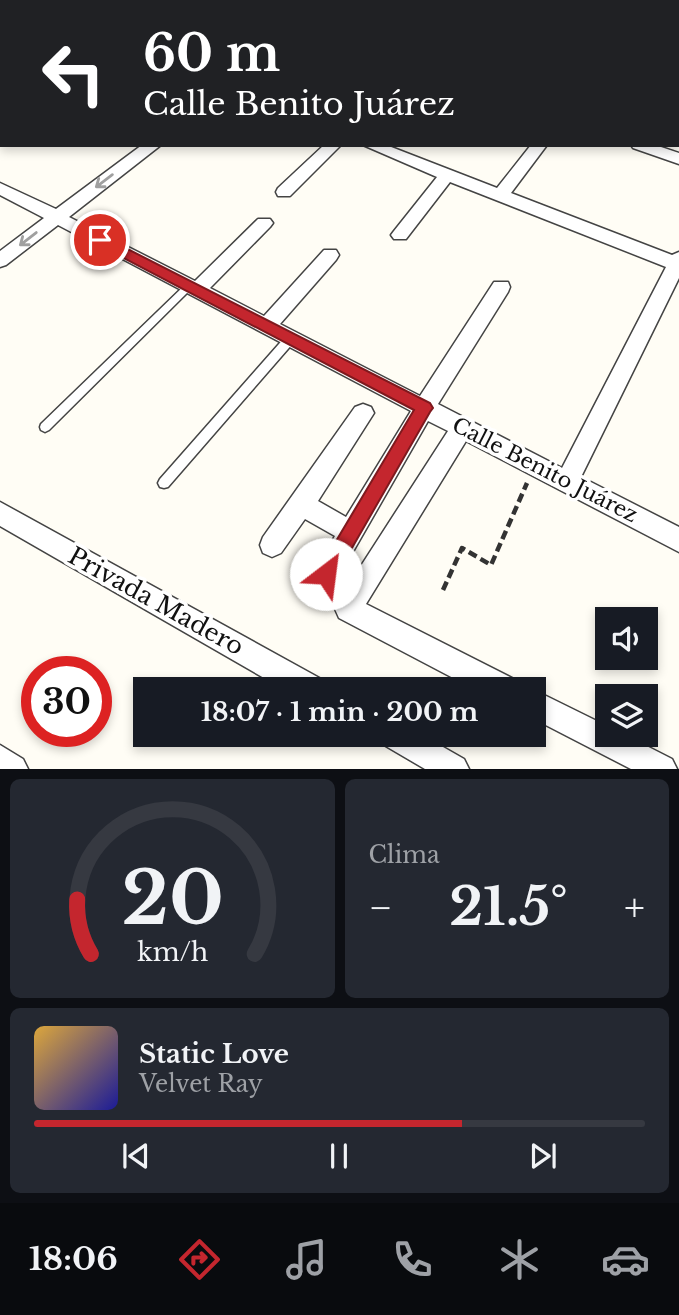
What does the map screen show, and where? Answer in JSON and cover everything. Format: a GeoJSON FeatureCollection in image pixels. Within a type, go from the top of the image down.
{"type":"FeatureCollection","features":[{"type":"Feature","properties":{"kind":"street"},"geometry":{"type":"LineString","coordinates":[[0,260],[150,147]]}},
{"type":"Feature","properties":{"kind":"street"},"geometry":{"type":"LineString","coordinates":[[284,192],[330,147]]}},
{"type":"Feature","properties":{"kind":"street"},"geometry":{"type":"LineString","coordinates":[[376,147],[678,263],[567,482]]}},
{"type":"Feature","properties":{"kind":"street"},"geometry":{"type":"LineString","coordinates":[[500,195],[537,147]]}},
{"type":"Feature","properties":{"kind":"street"},"geometry":{"type":"LineString","coordinates":[[645,147],[679,159]]}},
{"type":"Feature","properties":{"kind":"street"},"geometry":{"type":"LineString","coordinates":[[400,235],[447,175]]}},
{"type":"Feature","properties":{"kind":"street","name":"Calle Benito Juárez"},"geometry":{"type":"LineString","coordinates":[[0,188],[679,540]]}},
{"type":"Feature","properties":{"kind":"street"},"geometry":{"type":"LineString","coordinates":[[193,288],[264,223]]}},
{"type":"Feature","properties":{"kind":"street"},"geometry":{"type":"LineString","coordinates":[[266,326],[330,255]]}},
{"type":"Feature","properties":{"kind":"street"},"geometry":{"type":"LineString","coordinates":[[326,574],[424,408],[501,287]]}},
{"type":"Feature","properties":{"kind":"street"},"geometry":{"type":"LineString","coordinates":[[272,545],[363,413]]}},
{"type":"Feature","properties":{"kind":"street"},"geometry":{"type":"LineString","coordinates":[[462,428],[348,610],[480,677]]}},
{"type":"Feature","properties":{"kind":"street"},"geometry":{"type":"LineString","coordinates":[[302,504],[351,533]]}},
{"type":"Feature","properties":{"kind":"street","name":"Privada Madero"},"geometry":{"type":"LineString","coordinates":[[0,513],[290,677]]}},
{"type":"Feature","properties":{"kind":"street"},"geometry":{"type":"LineString","coordinates":[[546,710],[662,769]]}},
{"type":"Feature","properties":{"kind":"street"},"geometry":{"type":"LineString","coordinates":[[415,747],[454,769]]}},
{"type":"Feature","properties":{"kind":"street"},"geometry":{"type":"LineString","coordinates":[[0,760],[13,769]]}},
{"type":"Feature","properties":{"kind":"lane"},"geometry":{"type":"LineString","coordinates":[[45,427],[193,288]]}},
{"type":"Feature","properties":{"kind":"lane"},"geometry":{"type":"LineString","coordinates":[[164,484],[290,339]]}},
{"type":"Feature","properties":{"kind":"path"},"geometry":{"type":"LineString","coordinates":[[443,590],[462,548],[491,565],[534,465]]}},
{"type":"Feature","properties":{"kind":"route"},"geometry":{"type":"LineString","coordinates":[[100,240],[424,408],[326,574]]}}]}
